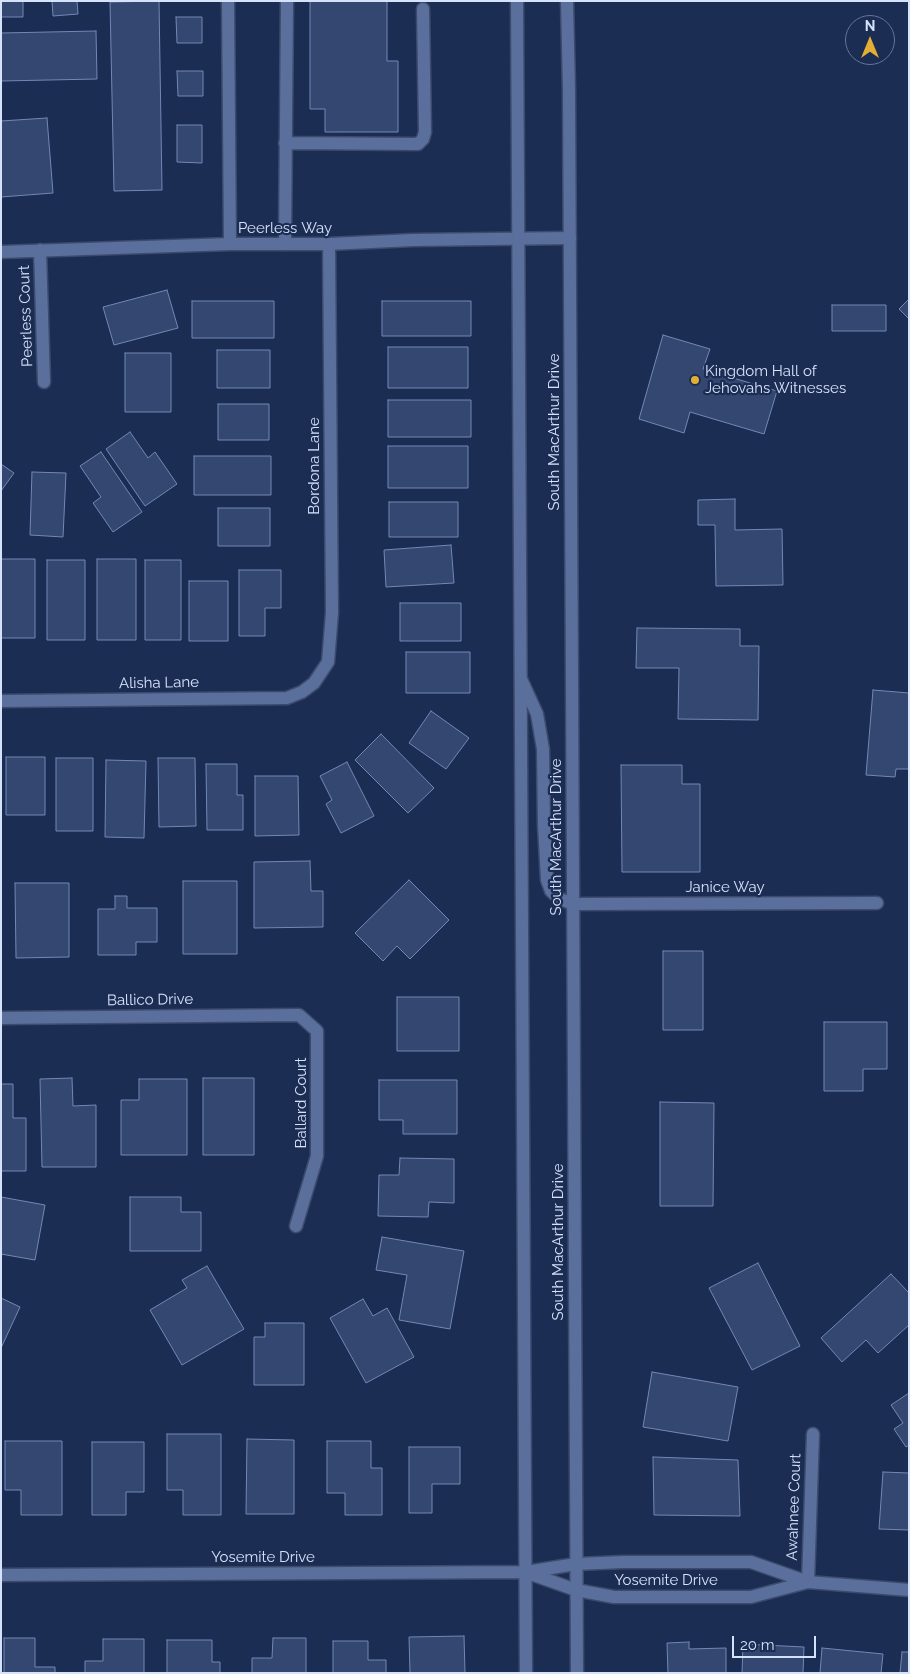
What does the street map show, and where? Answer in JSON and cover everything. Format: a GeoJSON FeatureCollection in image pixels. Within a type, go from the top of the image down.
{"type":"FeatureCollection","features":[{"type":"Feature","properties":{"kind":"street"},"geometry":{"type":"LineString","coordinates":[[228,1],[230,244]]}},
{"type":"Feature","properties":{"kind":"street"},"geometry":{"type":"LineString","coordinates":[[285,244],[287,1]]}},
{"type":"Feature","properties":{"kind":"street"},"geometry":{"type":"LineString","coordinates":[[517,1],[526,1673]]}},
{"type":"Feature","properties":{"kind":"street","name":"South MacArthur Drive"},"geometry":{"type":"LineString","coordinates":[[567,1],[570,238],[577,1673]]}},
{"type":"Feature","properties":{"kind":"street"},"geometry":{"type":"LineString","coordinates":[[285,144],[418,144],[424,139],[423,8]]}},
{"type":"Feature","properties":{"kind":"street","name":"Peerless Way"},"geometry":{"type":"LineString","coordinates":[[1,252],[230,244],[329,244],[413,240],[570,238]]}},
{"type":"Feature","properties":{"kind":"street","name":"Bordona Lane"},"geometry":{"type":"LineString","coordinates":[[314,683],[328,662],[332,613],[329,244]]}},
{"type":"Feature","properties":{"kind":"street","name":"Peerless Court"},"geometry":{"type":"LineString","coordinates":[[40,250],[44,382]]}},
{"type":"Feature","properties":{"kind":"street"},"geometry":{"type":"LineString","coordinates":[[521,679],[537,714],[543,749],[547,880],[551,891],[560,899],[572,904]]}},
{"type":"Feature","properties":{"kind":"street","name":"Alisha Lane"},"geometry":{"type":"LineString","coordinates":[[1,701],[287,698],[302,692],[314,683]]}},
{"type":"Feature","properties":{"kind":"street","name":"Janice Way"},"geometry":{"type":"LineString","coordinates":[[572,904],[877,904]]}},
{"type":"Feature","properties":{"kind":"street","name":"Ballico Drive"},"geometry":{"type":"LineString","coordinates":[[1,1018],[298,1014]]}},
{"type":"Feature","properties":{"kind":"street","name":"Ballard Court"},"geometry":{"type":"LineString","coordinates":[[296,1226],[317,1156],[317,1031],[298,1014]]}},
{"type":"Feature","properties":{"kind":"street","name":"Awahnee Court"},"geometry":{"type":"LineString","coordinates":[[808,1582],[813,1434]]}},
{"type":"Feature","properties":{"kind":"street","name":"Yosemite Drive"},"geometry":{"type":"LineString","coordinates":[[1,1574],[526,1572],[576,1564],[751,1562],[808,1582],[909,1590]]}},
{"type":"Feature","properties":{"kind":"street","name":"Yosemite Drive"},"geometry":{"type":"LineString","coordinates":[[526,1572],[576,1590],[614,1597],[750,1597],[808,1582]]}},
{"type":"Feature","properties":{"kind":"building"},"geometry":{"type":"Polygon","coordinates":[[[1,1],[23,1],[23,17],[1,17],[1,1]]]}},
{"type":"Feature","properties":{"kind":"building"},"geometry":{"type":"Polygon","coordinates":[[[52,1],[77,1],[78,14],[53,16],[52,1]]]}},
{"type":"Feature","properties":{"kind":"building"},"geometry":{"type":"Polygon","coordinates":[[[159,1],[162,190],[114,191],[110,2],[159,1]]]}},
{"type":"Feature","properties":{"kind":"building"},"geometry":{"type":"Polygon","coordinates":[[[310,1],[387,1],[387,61],[398,61],[398,132],[325,132],[325,109],[310,109],[310,1]]]}},
{"type":"Feature","properties":{"kind":"building"},"geometry":{"type":"Polygon","coordinates":[[[176,17],[202,17],[202,43],[177,43],[176,17]]]}},
{"type":"Feature","properties":{"kind":"building"},"geometry":{"type":"Polygon","coordinates":[[[96,31],[97,79],[1,81],[1,33],[96,31]]]}},
{"type":"Feature","properties":{"kind":"building"},"geometry":{"type":"Polygon","coordinates":[[[177,71],[203,71],[203,96],[178,96],[177,71]]]}},
{"type":"Feature","properties":{"kind":"building"},"geometry":{"type":"Polygon","coordinates":[[[47,118],[53,193],[1,197],[1,121],[47,118]]]}},
{"type":"Feature","properties":{"kind":"building"},"geometry":{"type":"Polygon","coordinates":[[[177,125],[202,125],[202,163],[177,162],[177,125]]]}},
{"type":"Feature","properties":{"kind":"building"},"geometry":{"type":"Polygon","coordinates":[[[167,290],[178,328],[114,345],[103,307],[167,290]]]}},
{"type":"Feature","properties":{"kind":"building"},"geometry":{"type":"Polygon","coordinates":[[[909,299],[909,319],[899,309],[909,299]]]}},
{"type":"Feature","properties":{"kind":"building"},"geometry":{"type":"Polygon","coordinates":[[[192,301],[274,301],[274,338],[192,338],[192,301]]]}},
{"type":"Feature","properties":{"kind":"building"},"geometry":{"type":"Polygon","coordinates":[[[382,301],[471,301],[471,336],[382,336],[382,301]]]}},
{"type":"Feature","properties":{"kind":"building"},"geometry":{"type":"Polygon","coordinates":[[[832,305],[886,305],[886,331],[832,331],[832,305]]]}},
{"type":"Feature","properties":{"kind":"building","name":"Kingdom Hall of Jehovahs Witnesses"},"geometry":{"type":"Polygon","coordinates":[[[663,335],[710,349],[703,369],[777,391],[764,434],[690,412],[684,433],[639,419],[663,335]]]}},
{"type":"Feature","properties":{"kind":"building"},"geometry":{"type":"Polygon","coordinates":[[[388,347],[468,347],[468,388],[388,388],[388,347]]]}},
{"type":"Feature","properties":{"kind":"building"},"geometry":{"type":"Polygon","coordinates":[[[217,350],[270,350],[270,388],[217,388],[217,350]]]}},
{"type":"Feature","properties":{"kind":"building"},"geometry":{"type":"Polygon","coordinates":[[[125,353],[171,353],[171,412],[125,412],[125,353]]]}},
{"type":"Feature","properties":{"kind":"building"},"geometry":{"type":"Polygon","coordinates":[[[388,400],[471,400],[471,437],[388,437],[388,400]]]}},
{"type":"Feature","properties":{"kind":"building"},"geometry":{"type":"Polygon","coordinates":[[[218,404],[269,404],[269,440],[218,440],[218,404]]]}},
{"type":"Feature","properties":{"kind":"building"},"geometry":{"type":"Polygon","coordinates":[[[130,432],[148,458],[155,452],[177,484],[145,506],[106,449],[130,432]]]}},
{"type":"Feature","properties":{"kind":"building"},"geometry":{"type":"Polygon","coordinates":[[[388,446],[468,446],[468,488],[388,488],[388,446]]]}},
{"type":"Feature","properties":{"kind":"building"},"geometry":{"type":"Polygon","coordinates":[[[101,452],[142,512],[113,532],[93,503],[101,497],[80,466],[101,452]]]}},
{"type":"Feature","properties":{"kind":"building"},"geometry":{"type":"Polygon","coordinates":[[[194,456],[271,456],[271,495],[194,495],[194,456]]]}},
{"type":"Feature","properties":{"kind":"building"},"geometry":{"type":"Polygon","coordinates":[[[1,464],[14,473],[1,491],[1,464]]]}},
{"type":"Feature","properties":{"kind":"building"},"geometry":{"type":"Polygon","coordinates":[[[32,472],[66,473],[63,537],[30,535],[32,472]]]}},
{"type":"Feature","properties":{"kind":"building"},"geometry":{"type":"Polygon","coordinates":[[[735,499],[735,530],[782,529],[783,585],[716,586],[715,525],[698,525],[698,500],[735,499]]]}},
{"type":"Feature","properties":{"kind":"building"},"geometry":{"type":"Polygon","coordinates":[[[389,502],[458,502],[458,537],[389,537],[389,502]]]}},
{"type":"Feature","properties":{"kind":"building"},"geometry":{"type":"Polygon","coordinates":[[[218,508],[270,508],[270,546],[218,546],[218,508]]]}},
{"type":"Feature","properties":{"kind":"building"},"geometry":{"type":"Polygon","coordinates":[[[451,545],[454,583],[386,587],[384,550],[451,545]]]}},
{"type":"Feature","properties":{"kind":"building"},"geometry":{"type":"Polygon","coordinates":[[[1,559],[35,559],[35,638],[1,638],[1,559]]]}},
{"type":"Feature","properties":{"kind":"building"},"geometry":{"type":"Polygon","coordinates":[[[97,559],[136,559],[136,640],[97,640],[97,559]]]}},
{"type":"Feature","properties":{"kind":"building"},"geometry":{"type":"Polygon","coordinates":[[[47,560],[85,560],[85,640],[47,640],[47,560]]]}},
{"type":"Feature","properties":{"kind":"building"},"geometry":{"type":"Polygon","coordinates":[[[145,560],[181,560],[181,640],[145,640],[145,560]]]}},
{"type":"Feature","properties":{"kind":"building"},"geometry":{"type":"Polygon","coordinates":[[[239,570],[281,570],[281,608],[265,608],[265,636],[239,636],[239,570]]]}},
{"type":"Feature","properties":{"kind":"building"},"geometry":{"type":"Polygon","coordinates":[[[189,581],[228,581],[228,641],[189,641],[189,581]]]}},
{"type":"Feature","properties":{"kind":"building"},"geometry":{"type":"Polygon","coordinates":[[[400,603],[461,603],[461,641],[400,641],[400,603]]]}},
{"type":"Feature","properties":{"kind":"building"},"geometry":{"type":"Polygon","coordinates":[[[637,628],[740,629],[740,646],[759,646],[758,720],[678,719],[679,668],[636,668],[637,628]]]}},
{"type":"Feature","properties":{"kind":"building"},"geometry":{"type":"Polygon","coordinates":[[[406,652],[470,652],[470,693],[406,693],[406,652]]]}},
{"type":"Feature","properties":{"kind":"building"},"geometry":{"type":"Polygon","coordinates":[[[873,690],[909,693],[909,769],[896,769],[895,777],[866,775],[873,690]]]}},
{"type":"Feature","properties":{"kind":"building"},"geometry":{"type":"Polygon","coordinates":[[[431,711],[469,738],[446,769],[409,743],[431,711]]]}},
{"type":"Feature","properties":{"kind":"building"},"geometry":{"type":"Polygon","coordinates":[[[381,734],[434,788],[408,813],[355,760],[381,734]]]}},
{"type":"Feature","properties":{"kind":"building"},"geometry":{"type":"Polygon","coordinates":[[[6,757],[45,757],[45,815],[6,815],[6,757]]]}},
{"type":"Feature","properties":{"kind":"building"},"geometry":{"type":"Polygon","coordinates":[[[56,758],[93,758],[93,831],[56,831],[56,758]]]}},
{"type":"Feature","properties":{"kind":"building"},"geometry":{"type":"Polygon","coordinates":[[[158,758],[195,758],[196,826],[159,827],[158,758]]]}},
{"type":"Feature","properties":{"kind":"building"},"geometry":{"type":"Polygon","coordinates":[[[106,760],[146,761],[144,838],[105,837],[106,760]]]}},
{"type":"Feature","properties":{"kind":"building"},"geometry":{"type":"Polygon","coordinates":[[[347,762],[374,816],[341,833],[326,804],[332,800],[320,776],[347,762]]]}},
{"type":"Feature","properties":{"kind":"building"},"geometry":{"type":"Polygon","coordinates":[[[206,764],[237,764],[237,795],[243,795],[243,830],[207,830],[206,764]]]}},
{"type":"Feature","properties":{"kind":"building"},"geometry":{"type":"Polygon","coordinates":[[[621,765],[682,765],[682,784],[700,784],[700,872],[622,872],[621,765]]]}},
{"type":"Feature","properties":{"kind":"building"},"geometry":{"type":"Polygon","coordinates":[[[255,776],[298,776],[299,835],[255,836],[255,776]]]}},
{"type":"Feature","properties":{"kind":"building"},"geometry":{"type":"Polygon","coordinates":[[[310,861],[311,891],[323,891],[323,927],[254,928],[254,862],[310,861]]]}},
{"type":"Feature","properties":{"kind":"building"},"geometry":{"type":"Polygon","coordinates":[[[409,880],[449,920],[410,959],[397,946],[383,961],[355,933],[409,880]]]}},
{"type":"Feature","properties":{"kind":"building"},"geometry":{"type":"Polygon","coordinates":[[[183,881],[237,881],[237,954],[183,954],[183,881]]]}},
{"type":"Feature","properties":{"kind":"building"},"geometry":{"type":"Polygon","coordinates":[[[15,883],[69,883],[69,957],[16,958],[15,883]]]}},
{"type":"Feature","properties":{"kind":"building"},"geometry":{"type":"Polygon","coordinates":[[[115,896],[127,896],[127,908],[157,908],[157,942],[136,942],[136,955],[98,955],[98,909],[115,909],[115,896]]]}},
{"type":"Feature","properties":{"kind":"building"},"geometry":{"type":"Polygon","coordinates":[[[663,951],[703,951],[703,1030],[663,1030],[663,951]]]}},
{"type":"Feature","properties":{"kind":"building"},"geometry":{"type":"Polygon","coordinates":[[[397,997],[459,997],[459,1051],[397,1051],[397,997]]]}},
{"type":"Feature","properties":{"kind":"building"},"geometry":{"type":"Polygon","coordinates":[[[824,1022],[887,1022],[887,1069],[863,1069],[863,1091],[824,1091],[824,1022]]]}},
{"type":"Feature","properties":{"kind":"building"},"geometry":{"type":"Polygon","coordinates":[[[72,1078],[73,1106],[96,1105],[96,1167],[42,1167],[40,1079],[72,1078]]]}},
{"type":"Feature","properties":{"kind":"building"},"geometry":{"type":"Polygon","coordinates":[[[203,1078],[254,1078],[254,1155],[203,1155],[203,1078]]]}},
{"type":"Feature","properties":{"kind":"building"},"geometry":{"type":"Polygon","coordinates":[[[139,1079],[187,1079],[187,1155],[121,1155],[121,1100],[139,1100],[139,1079]]]}},
{"type":"Feature","properties":{"kind":"building"},"geometry":{"type":"Polygon","coordinates":[[[379,1080],[457,1080],[457,1134],[403,1134],[403,1120],[379,1120],[379,1080]]]}},
{"type":"Feature","properties":{"kind":"building"},"geometry":{"type":"Polygon","coordinates":[[[1,1084],[13,1084],[13,1118],[26,1118],[26,1171],[1,1171],[1,1084]]]}},
{"type":"Feature","properties":{"kind":"building"},"geometry":{"type":"Polygon","coordinates":[[[660,1102],[714,1103],[713,1206],[660,1206],[660,1102]]]}},
{"type":"Feature","properties":{"kind":"building"},"geometry":{"type":"Polygon","coordinates":[[[400,1158],[454,1159],[454,1203],[429,1202],[428,1217],[378,1216],[379,1175],[399,1175],[400,1158]]]}},
{"type":"Feature","properties":{"kind":"building"},"geometry":{"type":"Polygon","coordinates":[[[1,1197],[45,1205],[35,1260],[1,1254],[1,1197]]]}},
{"type":"Feature","properties":{"kind":"building"},"geometry":{"type":"Polygon","coordinates":[[[130,1197],[181,1197],[181,1212],[201,1212],[201,1251],[130,1251],[130,1197]]]}},
{"type":"Feature","properties":{"kind":"building"},"geometry":{"type":"Polygon","coordinates":[[[382,1237],[464,1251],[450,1329],[399,1320],[407,1275],[376,1270],[382,1237]]]}},
{"type":"Feature","properties":{"kind":"building"},"geometry":{"type":"Polygon","coordinates":[[[758,1263],[800,1346],[752,1370],[709,1288],[758,1263]]]}},
{"type":"Feature","properties":{"kind":"building"},"geometry":{"type":"Polygon","coordinates":[[[207,1266],[244,1329],[182,1365],[150,1310],[187,1288],[182,1280],[207,1266]]]}},
{"type":"Feature","properties":{"kind":"building"},"geometry":{"type":"Polygon","coordinates":[[[891,1274],[909,1293],[909,1325],[878,1353],[866,1340],[842,1362],[821,1338],[891,1274]]]}},
{"type":"Feature","properties":{"kind":"building"},"geometry":{"type":"Polygon","coordinates":[[[1,1298],[20,1307],[1,1348],[1,1298]]]}},
{"type":"Feature","properties":{"kind":"building"},"geometry":{"type":"Polygon","coordinates":[[[363,1299],[373,1316],[387,1308],[414,1357],[366,1383],[330,1318],[363,1299]]]}},
{"type":"Feature","properties":{"kind":"building"},"geometry":{"type":"Polygon","coordinates":[[[265,1323],[304,1323],[304,1385],[254,1385],[254,1337],[265,1337],[265,1323]]]}},
{"type":"Feature","properties":{"kind":"building"},"geometry":{"type":"Polygon","coordinates":[[[652,1372],[738,1387],[728,1441],[643,1427],[652,1372]]]}},
{"type":"Feature","properties":{"kind":"building"},"geometry":{"type":"Polygon","coordinates":[[[909,1393],[909,1445],[906,1447],[894,1429],[903,1423],[891,1405],[909,1393]]]}},
{"type":"Feature","properties":{"kind":"building"},"geometry":{"type":"Polygon","coordinates":[[[167,1434],[221,1434],[221,1515],[183,1515],[183,1490],[167,1490],[167,1434]]]}},
{"type":"Feature","properties":{"kind":"building"},"geometry":{"type":"Polygon","coordinates":[[[247,1439],[294,1440],[294,1514],[246,1514],[247,1439]]]}},
{"type":"Feature","properties":{"kind":"building"},"geometry":{"type":"Polygon","coordinates":[[[5,1441],[62,1441],[62,1515],[21,1515],[21,1490],[5,1490],[5,1441]]]}},
{"type":"Feature","properties":{"kind":"building"},"geometry":{"type":"Polygon","coordinates":[[[327,1441],[371,1441],[371,1468],[382,1468],[382,1515],[345,1515],[345,1493],[327,1493],[327,1441]]]}},
{"type":"Feature","properties":{"kind":"building"},"geometry":{"type":"Polygon","coordinates":[[[92,1442],[144,1442],[144,1492],[126,1492],[126,1515],[92,1515],[92,1442]]]}},
{"type":"Feature","properties":{"kind":"building"},"geometry":{"type":"Polygon","coordinates":[[[409,1447],[460,1447],[460,1484],[432,1484],[432,1513],[409,1513],[409,1447]]]}},
{"type":"Feature","properties":{"kind":"building"},"geometry":{"type":"Polygon","coordinates":[[[653,1457],[738,1460],[740,1516],[654,1515],[653,1457]]]}},
{"type":"Feature","properties":{"kind":"building"},"geometry":{"type":"Polygon","coordinates":[[[883,1472],[909,1473],[909,1530],[879,1529],[883,1472]]]}},
{"type":"Feature","properties":{"kind":"building"},"geometry":{"type":"Polygon","coordinates":[[[464,1636],[465,1673],[410,1673],[409,1637],[464,1636]]]}},
{"type":"Feature","properties":{"kind":"building"},"geometry":{"type":"Polygon","coordinates":[[[4,1638],[35,1638],[35,1667],[55,1667],[55,1673],[4,1673],[4,1638]]]}},
{"type":"Feature","properties":{"kind":"building"},"geometry":{"type":"Polygon","coordinates":[[[273,1638],[306,1638],[306,1673],[252,1673],[252,1658],[272,1658],[273,1638]]]}},
{"type":"Feature","properties":{"kind":"building"},"geometry":{"type":"Polygon","coordinates":[[[103,1639],[144,1639],[144,1673],[85,1673],[85,1661],[103,1661],[103,1639]]]}},
{"type":"Feature","properties":{"kind":"building"},"geometry":{"type":"Polygon","coordinates":[[[167,1640],[212,1640],[212,1662],[220,1662],[220,1673],[167,1673],[167,1640]]]}},
{"type":"Feature","properties":{"kind":"building"},"geometry":{"type":"Polygon","coordinates":[[[333,1641],[368,1641],[368,1660],[386,1660],[386,1673],[333,1673],[333,1641]]]}},
{"type":"Feature","properties":{"kind":"building"},"geometry":{"type":"Polygon","coordinates":[[[689,1642],[689,1649],[726,1648],[726,1673],[668,1673],[667,1643],[689,1642]]]}},
{"type":"Feature","properties":{"kind":"building"},"geometry":{"type":"Polygon","coordinates":[[[743,1644],[804,1647],[803,1673],[742,1673],[743,1644]]]}},
{"type":"Feature","properties":{"kind":"building"},"geometry":{"type":"Polygon","coordinates":[[[822,1648],[883,1654],[881,1673],[820,1673],[822,1648]]]}},
{"type":"Feature","properties":{"kind":"building"},"geometry":{"type":"Polygon","coordinates":[[[902,1652],[909,1652],[909,1673],[900,1673],[902,1652]]]}},
{"type":"Feature","properties":{"kind":"place","name":"Kingdom Hall of Jehovahs Witnesses"},"geometry":{"type":"Point","coordinates":[695,380]}}]}
